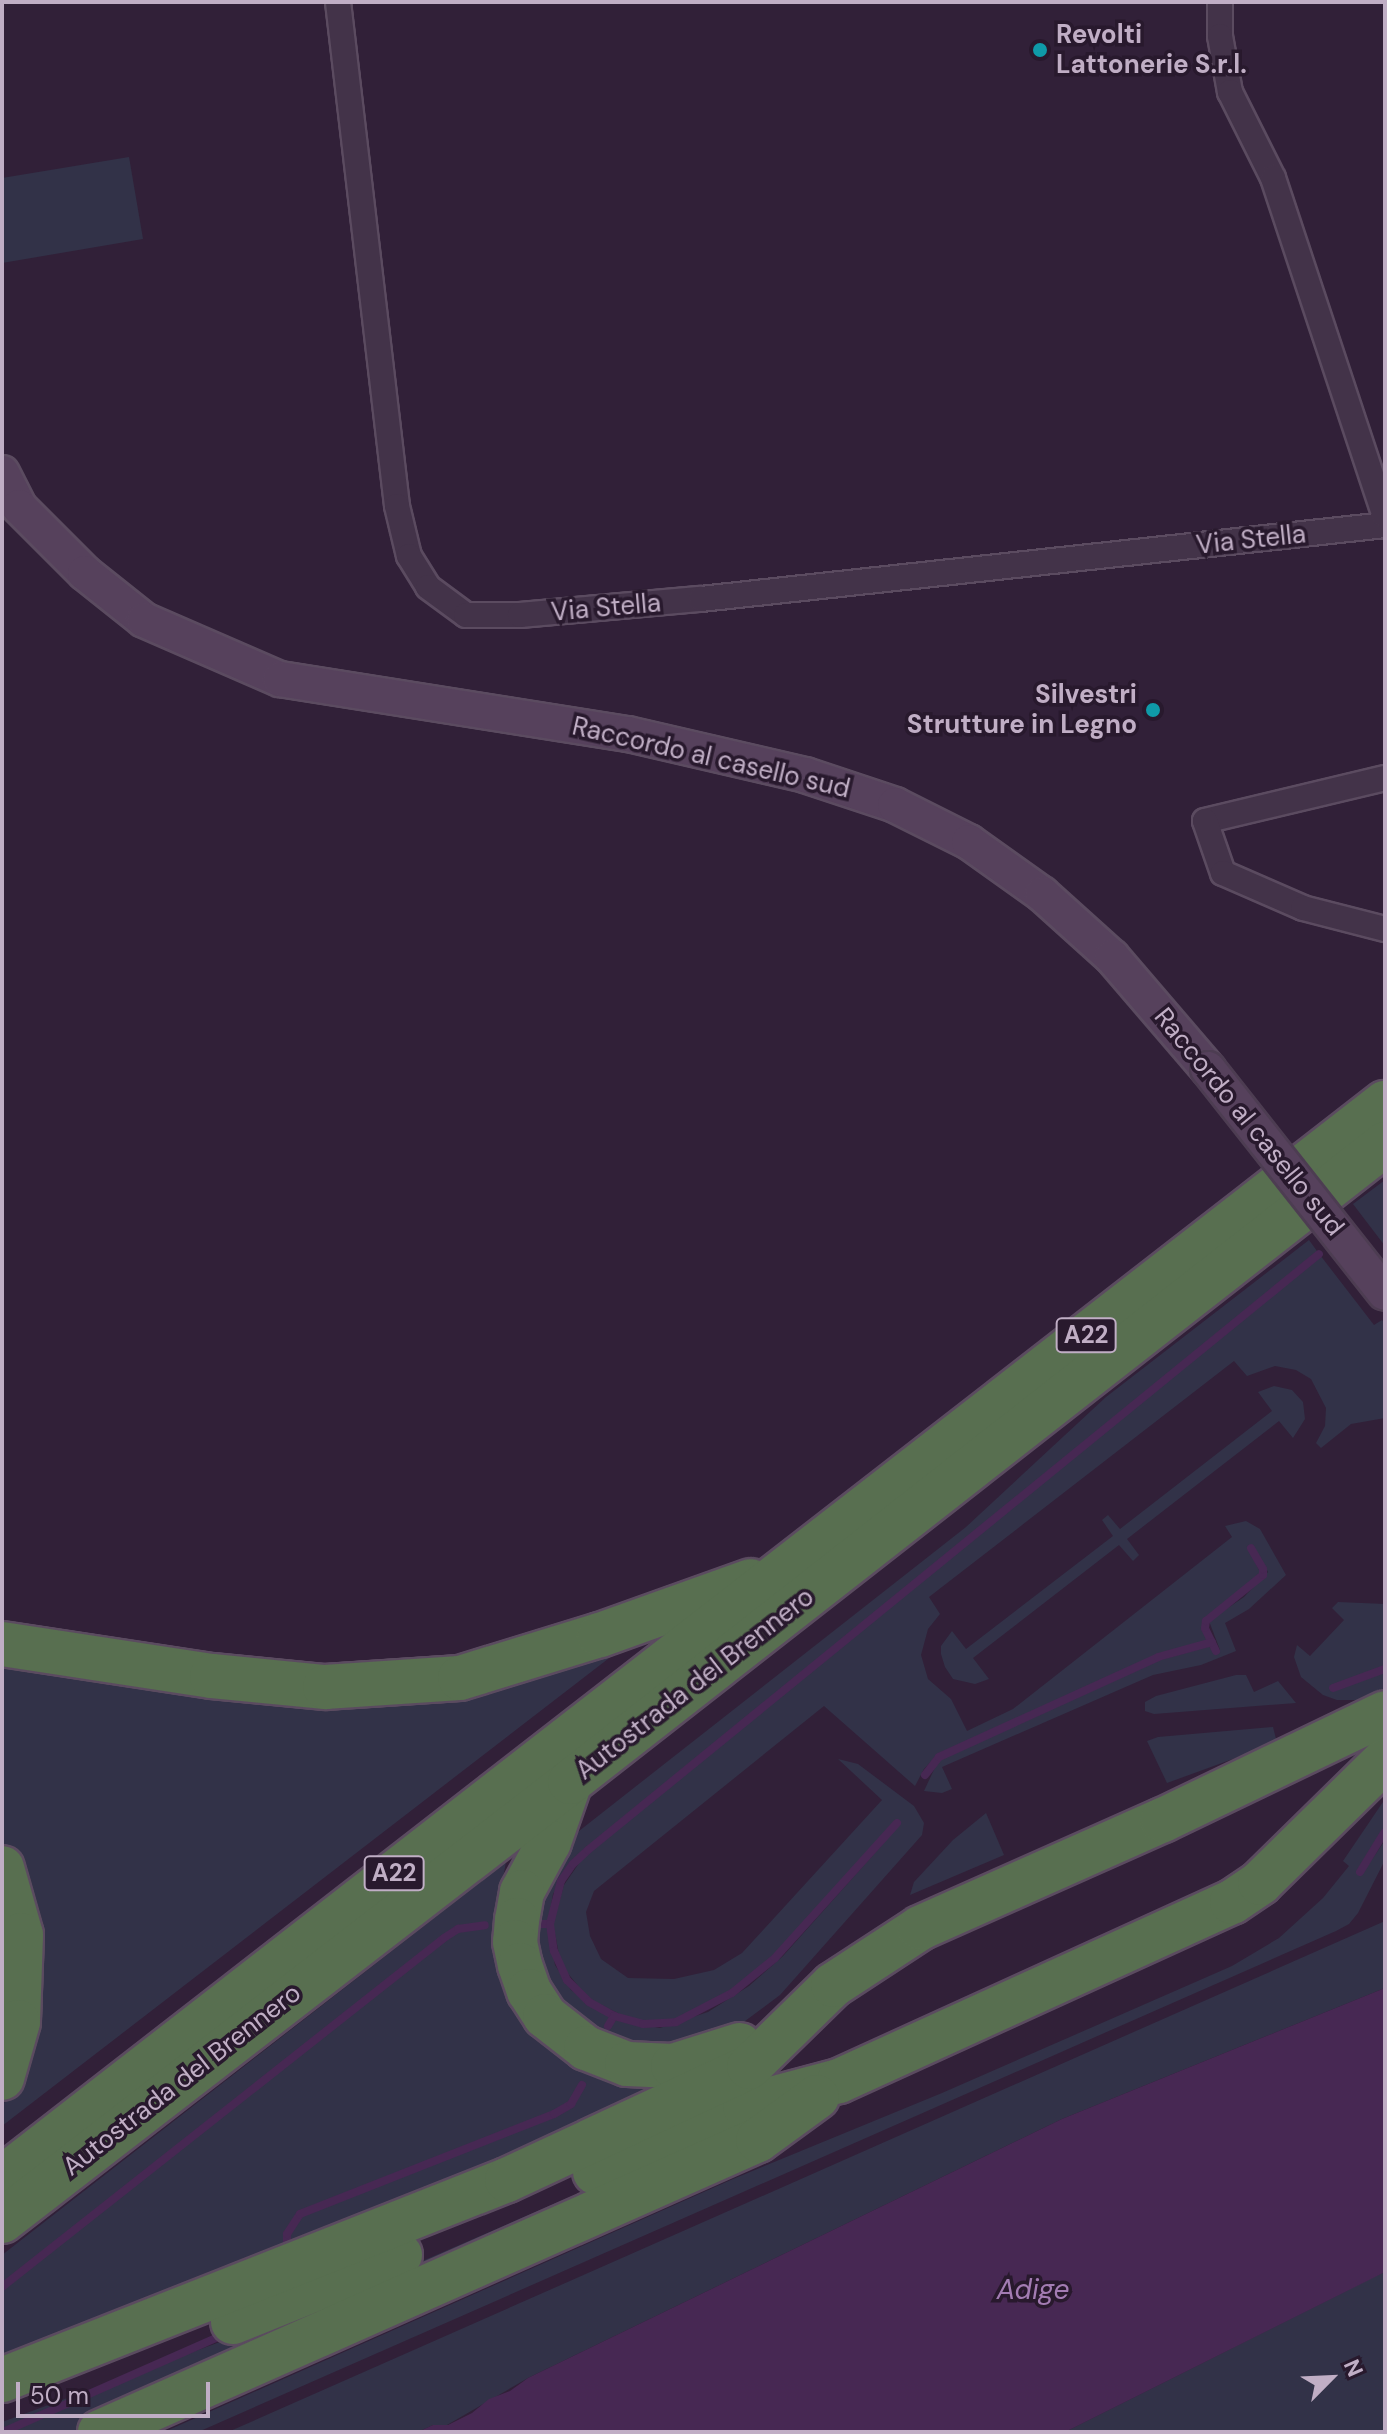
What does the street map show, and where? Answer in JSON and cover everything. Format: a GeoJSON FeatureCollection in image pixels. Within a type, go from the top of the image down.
{"type":"FeatureCollection","features":[{"type":"Feature","properties":{"kind":"highway","name":"Autostrada del Brennero"},"geometry":{"type":"LineString","coordinates":[[2,2178],[1385,1103]]}},
{"type":"Feature","properties":{"kind":"highway","name":"Autostrada del Brennero"},"geometry":{"type":"LineString","coordinates":[[2,2221],[570,1782],[1385,1144]]}},
{"type":"Feature","properties":{"kind":"highway"},"geometry":{"type":"LineString","coordinates":[[2,1644],[212,1676],[325,1687],[460,1678],[600,1635],[787,1568]]}},
{"type":"Feature","properties":{"kind":"highway"},"geometry":{"type":"LineString","coordinates":[[2,2380],[311,2276],[749,2067],[833,1985],[920,1928],[1163,1820],[1385,1713]]}},
{"type":"Feature","properties":{"kind":"highway"},"geometry":{"type":"LineString","coordinates":[[2,2407],[311,2276],[745,2106],[839,2081],[1232,1902],[1260,1883],[1385,1760]]}},
{"type":"Feature","properties":{"kind":"highway"},"geometry":{"type":"LineString","coordinates":[[570,1782],[549,1842],[522,1892],[517,1920],[515,1942],[520,1965],[529,1991],[545,2016],[586,2048],[627,2064],[655,2067],[692,2062],[723,2052],[806,2010]]}},
{"type":"Feature","properties":{"kind":"highway"},"geometry":{"type":"LineString","coordinates":[[2,1868],[21,1935],[18,2022],[2,2078]]}},
{"type":"Feature","properties":{"kind":"highway"},"geometry":{"type":"LineString","coordinates":[[100,2432],[758,2140],[839,2081]]}},
{"type":"Feature","properties":{"kind":"main road","name":"Raccordo al casello sud"},"geometry":{"type":"LineString","coordinates":[[2,473],[19,507],[85,573],[144,620],[280,679],[628,734],[805,775],[895,805],[969,842],[1042,894],[1112,957],[1208,1069],[1385,1293]]}},
{"type":"Feature","properties":{"kind":"street","name":"Via Stella"},"geometry":{"type":"LineString","coordinates":[[338,2],[397,506],[409,556],[428,587],[466,615],[520,615],[701,599],[1385,525]]}},
{"type":"Feature","properties":{"kind":"street"},"geometry":{"type":"LineString","coordinates":[[1220,2],[1220,36],[1230,92],[1273,178],[1385,516]]}},
{"type":"Feature","properties":{"kind":"street"},"geometry":{"type":"LineString","coordinates":[[1385,778],[1205,821],[1223,873],[1303,908],[1385,929]]}},
{"type":"Feature","properties":{"kind":"shaded area"},"geometry":{"type":"Polygon","coordinates":[[[129,157],[143,239],[2,263],[2,178],[129,157]]]}},
{"type":"Feature","properties":{"kind":"shaded area"},"geometry":{"type":"Polygon","coordinates":[[[1385,1180],[1385,1246],[1353,1204],[1385,1180]]]}},
{"type":"Feature","properties":{"kind":"shaded area"},"geometry":{"type":"Polygon","coordinates":[[[1309,1240],[1317,1251],[1001,1513],[574,1859],[553,1894],[548,1923],[540,1923],[540,1928],[548,1928],[555,1965],[571,1990],[610,2018],[607,2024],[611,2027],[616,2020],[660,2028],[708,2012],[749,1986],[783,1956],[883,1844],[897,1823],[757,1972],[710,2004],[675,2020],[631,2020],[588,1998],[561,1965],[553,1923],[564,1885],[582,1859],[1320,1255],[1374,1325],[1382,1320],[1385,1324],[1385,1418],[1351,1424],[1321,1448],[1316,1443],[1325,1426],[1326,1408],[1311,1379],[1296,1370],[1275,1366],[1247,1376],[1234,1361],[929,1597],[940,1614],[928,1629],[921,1655],[928,1679],[951,1699],[967,1731],[1013,1709],[1232,1537],[1225,1526],[1246,1521],[1260,1529],[1286,1575],[1249,1609],[1225,1623],[1236,1651],[1201,1665],[1153,1675],[942,1767],[952,1789],[942,1793],[924,1791],[938,1761],[1160,1660],[1211,1646],[1213,1652],[1220,1650],[1209,1621],[1244,1597],[1268,1572],[1253,1546],[1249,1550],[1261,1574],[1205,1618],[1203,1627],[1209,1640],[1162,1654],[939,1753],[924,1769],[915,1786],[824,1706],[594,1891],[586,1912],[590,1936],[601,1959],[628,1978],[674,1979],[714,1970],[742,1953],[882,1800],[838,1759],[858,1764],[914,1806],[924,1823],[922,1835],[780,1995],[741,2024],[699,2044],[628,2048],[570,2015],[541,1972],[532,1911],[565,1842],[966,1527],[1106,1397],[1309,1240]]]}},
{"type":"Feature","properties":{"kind":"shaded area"},"geometry":{"type":"Polygon","coordinates":[[[1274,1386],[1292,1390],[1303,1402],[1305,1419],[1293,1438],[1279,1421],[1127,1539],[1139,1555],[1133,1561],[1119,1545],[973,1658],[989,1679],[975,1684],[953,1679],[941,1654],[941,1646],[952,1631],[966,1649],[1113,1536],[1102,1520],[1108,1515],[1120,1529],[1272,1411],[1258,1392],[1274,1386]]]}},
{"type":"Feature","properties":{"kind":"shaded area"},"geometry":{"type":"Polygon","coordinates":[[[1338,1602],[1385,1604],[1385,1690],[1362,1700],[1337,1700],[1323,1695],[1301,1677],[1294,1657],[1297,1645],[1310,1656],[1344,1620],[1332,1608],[1338,1602]]]}},
{"type":"Feature","properties":{"kind":"shaded area"},"geometry":{"type":"Polygon","coordinates":[[[617,1652],[2,2126],[2,2108],[11,2087],[13,1863],[2,1840],[2,1653],[161,1676],[617,1652]]]}},
{"type":"Feature","properties":{"kind":"shaded area"},"geometry":{"type":"Polygon","coordinates":[[[1246,1675],[1254,1692],[1278,1681],[1296,1703],[1154,1714],[1145,1711],[1145,1702],[1156,1696],[1246,1675]]]}},
{"type":"Feature","properties":{"kind":"shaded area"},"geometry":{"type":"Polygon","coordinates":[[[1273,1727],[1277,1743],[1167,1783],[1147,1741],[1158,1737],[1273,1727]]]}},
{"type":"Feature","properties":{"kind":"shaded area"},"geometry":{"type":"Polygon","coordinates":[[[1385,1799],[1385,1834],[1381,1832],[1357,1870],[1363,1873],[1385,1840],[1385,1860],[1358,1913],[1349,1924],[1336,1931],[198,2432],[164,2432],[733,2179],[942,2093],[1232,1966],[1279,1938],[1323,1898],[1349,1866],[1343,1861],[1385,1799]]]}},
{"type":"Feature","properties":{"kind":"shaded area"},"geometry":{"type":"Polygon","coordinates":[[[986,1813],[1004,1855],[910,1895],[914,1882],[953,1840],[986,1813]]]}},
{"type":"Feature","properties":{"kind":"shaded area"},"geometry":{"type":"Polygon","coordinates":[[[506,1862],[496,1916],[507,1981],[685,2084],[2,2365],[2,2255],[506,1862]]]}},
{"type":"Feature","properties":{"kind":"shaded area"},"geometry":{"type":"Polygon","coordinates":[[[1385,1921],[1385,1988],[1062,2119],[528,2378],[447,2425],[433,2425],[418,2432],[228,2432],[1385,1921]]]}},
{"type":"Feature","properties":{"kind":"shaded area"},"geometry":{"type":"Polygon","coordinates":[[[710,2136],[199,2376],[71,2432],[2,2432],[2,2422],[321,2305],[710,2136]]]}},
{"type":"Feature","properties":{"kind":"shaded area"},"geometry":{"type":"Polygon","coordinates":[[[1385,2272],[1385,2432],[1065,2432],[1376,2276],[1385,2272]]]}},
{"type":"Feature","properties":{"kind":"water","name":"Adige"},"geometry":{"type":"Polygon","coordinates":[[[1385,1988],[1385,2272],[1065,2432],[418,2432],[433,2425],[448,2425],[528,2378],[1062,2119],[1385,1988]]]}},
{"type":"Feature","properties":{"kind":"waterway"},"geometry":{"type":"LineString","coordinates":[[540,1924],[550,1924],[561,1881],[588,1850],[1319,1254]]}},
{"type":"Feature","properties":{"kind":"waterway"},"geometry":{"type":"LineString","coordinates":[[1216,1651],[1205,1628],[1206,1621],[1263,1575],[1263,1569],[1251,1548]]}},
{"type":"Feature","properties":{"kind":"waterway"},"geometry":{"type":"LineString","coordinates":[[925,1775],[939,1757],[1158,1657],[1212,1642]]}},
{"type":"Feature","properties":{"kind":"waterway"},"geometry":{"type":"LineString","coordinates":[[1333,1688],[1385,1669]]}},
{"type":"Feature","properties":{"kind":"waterway"},"geometry":{"type":"LineString","coordinates":[[608,2026],[614,2016],[643,2024],[676,2022],[732,1993],[775,1958],[897,1823]]}},
{"type":"Feature","properties":{"kind":"waterway"},"geometry":{"type":"LineString","coordinates":[[1360,1872],[1384,1833]]}},
{"type":"Feature","properties":{"kind":"waterway"},"geometry":{"type":"LineString","coordinates":[[550,1924],[554,1951],[567,1980],[589,2002],[614,2016]]}},
{"type":"Feature","properties":{"kind":"waterway"},"geometry":{"type":"LineString","coordinates":[[2,2287],[444,1938],[458,1929],[485,1925]]}},
{"type":"Feature","properties":{"kind":"waterway"},"geometry":{"type":"LineString","coordinates":[[287,2254],[287,2234],[300,2214],[554,2114],[571,2104],[582,2085]]}},
{"type":"Feature","properties":{"kind":"waterway"},"geometry":{"type":"LineString","coordinates":[[3,2432],[225,2334]]}},
{"type":"Feature","properties":{"kind":"place","name":"Revolti Lattonerie S.r.l."},"geometry":{"type":"Point","coordinates":[1040,50]}},
{"type":"Feature","properties":{"kind":"place","name":"Silvestri Strutture in Legno"},"geometry":{"type":"Point","coordinates":[1153,710]}}]}
